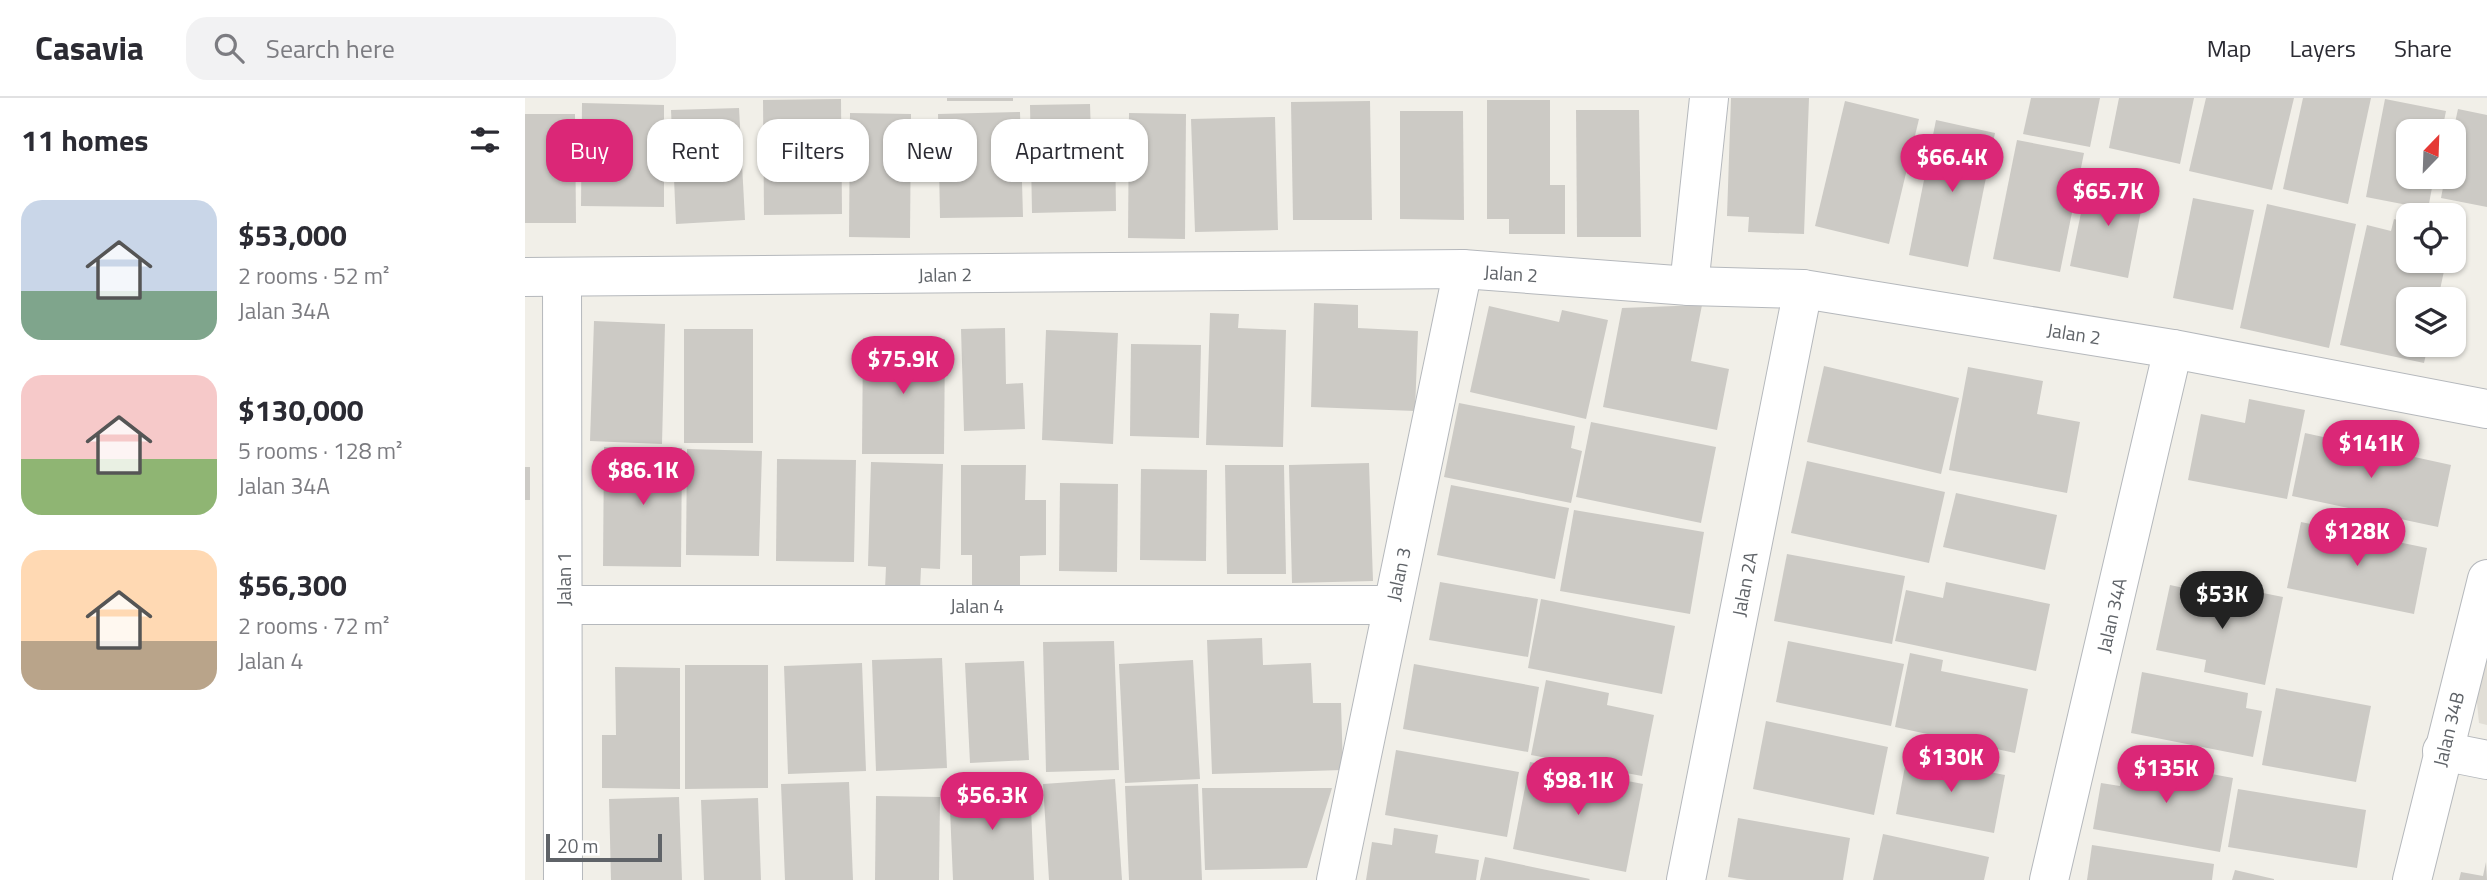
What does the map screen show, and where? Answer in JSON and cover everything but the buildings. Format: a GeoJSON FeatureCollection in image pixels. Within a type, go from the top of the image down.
{"type":"FeatureCollection","features":[{"type":"Feature","properties":{"kind":"street"},"geometry":{"type":"LineString","coordinates":[[1689,286],[1709,98]]}},
{"type":"Feature","properties":{"kind":"street","name":"Jalan 2"},"geometry":{"type":"LineString","coordinates":[[544,277],[1463,269],[1689,286],[1803,289],[2173,349],[2487,409]]}},
{"type":"Feature","properties":{"kind":"street","name":"Jalan 3"},"geometry":{"type":"LineString","coordinates":[[1336,880],[1391,605],[1463,269]]}},
{"type":"Feature","properties":{"kind":"street","name":"Jalan 1"},"geometry":{"type":"LineString","coordinates":[[544,277],[563,606],[563,880]]}},
{"type":"Feature","properties":{"kind":"street","name":"Jalan 2A"},"geometry":{"type":"LineString","coordinates":[[1686,880],[1803,289]]}},
{"type":"Feature","properties":{"kind":"street","name":"Jalan 34A"},"geometry":{"type":"LineString","coordinates":[[2049,880],[2173,349]]}},
{"type":"Feature","properties":{"kind":"street","name":"Jalan 34B"},"geometry":{"type":"LineString","coordinates":[[2412,880],[2487,579]]}},
{"type":"Feature","properties":{"kind":"street","name":"Jalan 4"},"geometry":{"type":"LineString","coordinates":[[563,606],[1391,605]]}},
{"type":"Feature","properties":{"kind":"street"},"geometry":{"type":"LineString","coordinates":[[2442,751],[2487,761]]}},
{"type":"Feature","properties":{"kind":"shaded area"},"geometry":{"type":"Polygon","coordinates":[[[2487,656],[2487,725],[2479,723],[2476,693],[2487,656]]]}}]}
